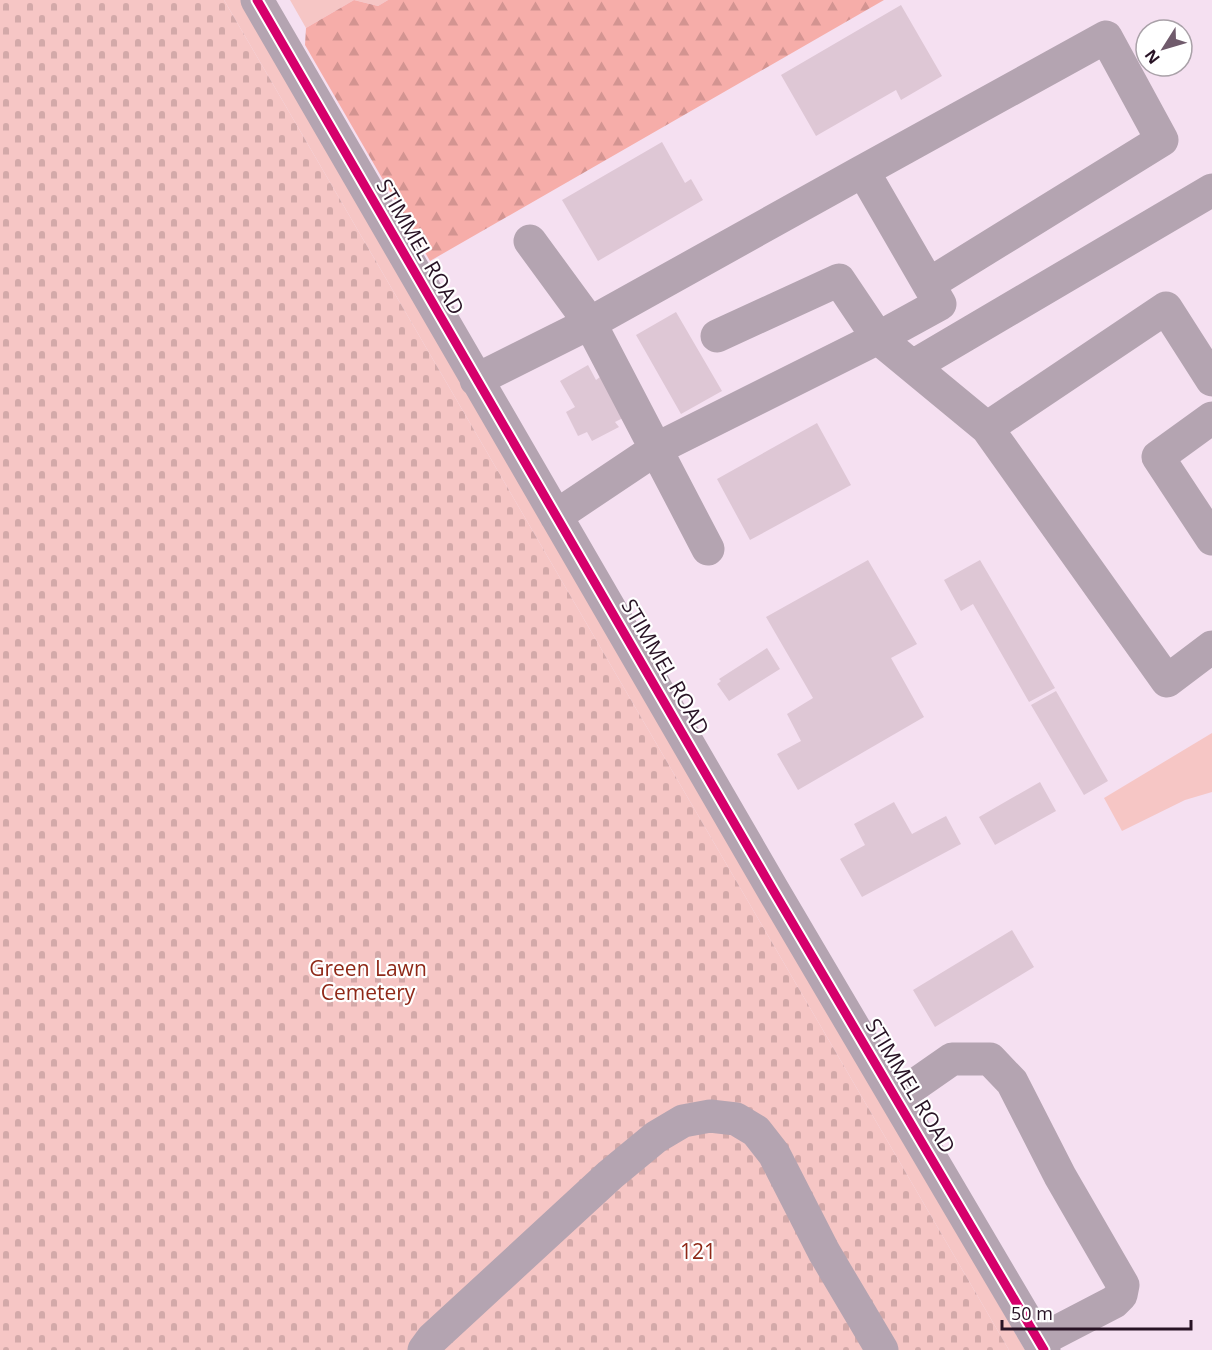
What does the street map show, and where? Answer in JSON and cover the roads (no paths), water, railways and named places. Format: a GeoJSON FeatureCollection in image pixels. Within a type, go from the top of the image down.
{"type":"FeatureCollection","features":[{"type":"Feature","properties":{"kind":"street","name":"STIMMEL ROAD"},"geometry":{"type":"LineString","coordinates":[[257,0],[476,380],[1042,1346]]}},
{"type":"Feature","properties":{"kind":"street"},"geometry":{"type":"LineString","coordinates":[[476,380],[590,323],[1106,38],[1162,140],[929,284]]}},
{"type":"Feature","properties":{"kind":"street"},"geometry":{"type":"LineString","coordinates":[[556,516],[656,448],[878,338],[940,304],[863,171]]}},
{"type":"Feature","properties":{"kind":"street"},"geometry":{"type":"LineString","coordinates":[[913,366],[1208,199]]}},
{"type":"Feature","properties":{"kind":"street"},"geometry":{"type":"LineString","coordinates":[[530,241],[590,323],[708,549]]}},
{"type":"Feature","properties":{"kind":"street"},"geometry":{"type":"LineString","coordinates":[[717,336],[838,280],[878,338],[987,428],[1167,681],[1212,647]]}},
{"type":"Feature","properties":{"kind":"street"},"geometry":{"type":"LineString","coordinates":[[987,428],[1166,308],[1212,380]]}},
{"type":"Feature","properties":{"kind":"street"},"geometry":{"type":"LineString","coordinates":[[1212,418],[1158,457],[1212,539]]}},
{"type":"Feature","properties":{"kind":"street"},"geometry":{"type":"LineString","coordinates":[[896,1098],[952,1059],[990,1059],[1012,1082],[1060,1176],[1123,1285],[1122,1294],[1114,1302],[1042,1346]]}},
{"type":"Feature","properties":{"kind":"street"},"geometry":{"type":"LineString","coordinates":[[424,1350],[432,1339],[610,1175],[656,1137],[683,1121],[710,1116],[736,1119],[756,1131],[774,1154],[824,1252],[882,1350]]}},
{"type":"Feature","properties":{"kind":"park label","name":"Green Lawn Cemetery"},"geometry":{"type":"Point","coordinates":[368,981]}},
{"type":"Feature","properties":{"kind":"park label","name":"121"},"geometry":{"type":"Point","coordinates":[698,1252]}}]}
